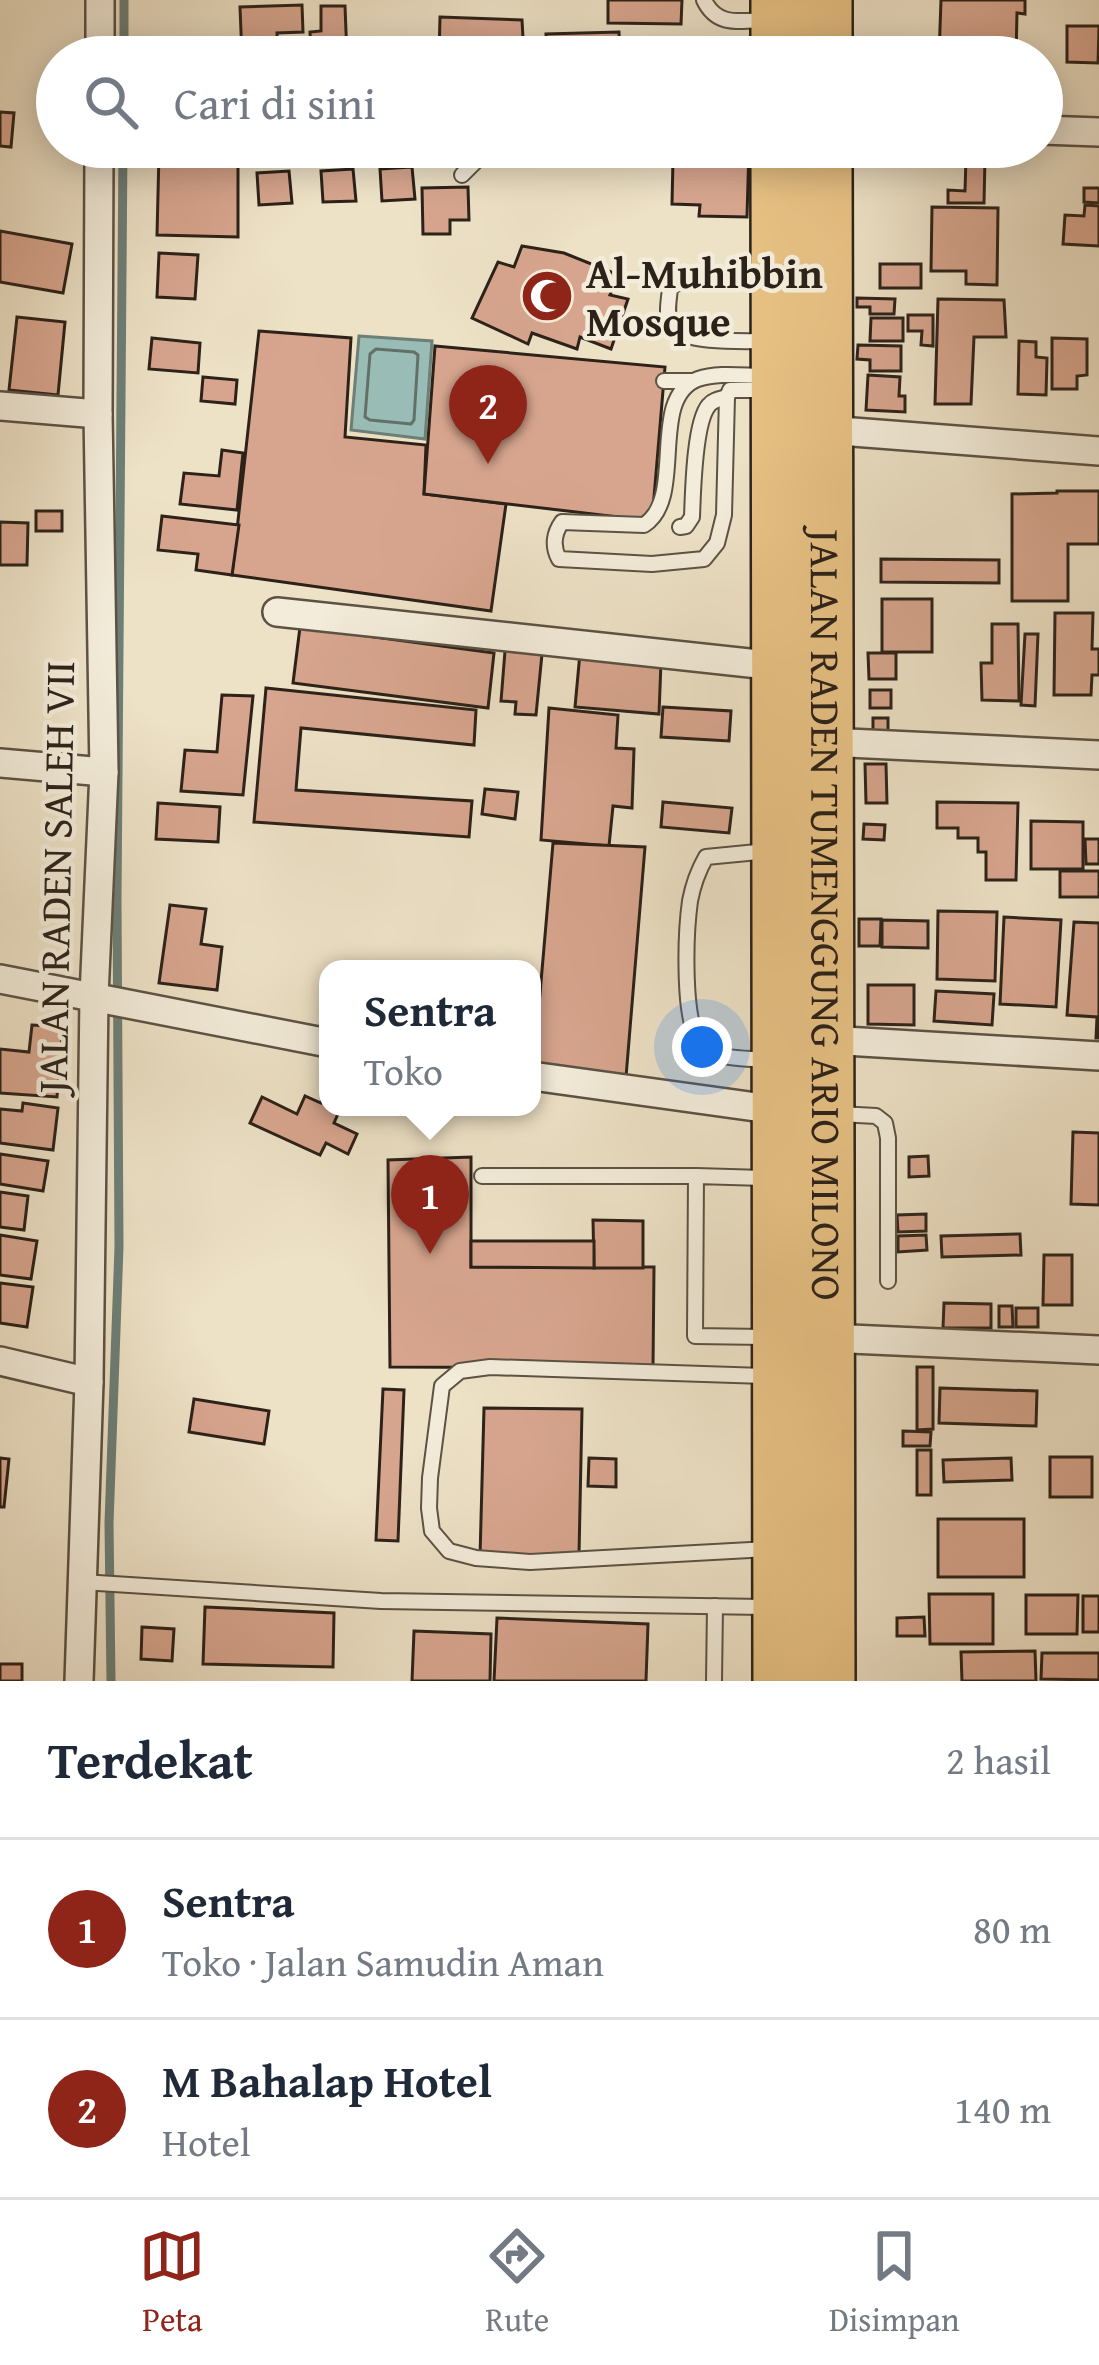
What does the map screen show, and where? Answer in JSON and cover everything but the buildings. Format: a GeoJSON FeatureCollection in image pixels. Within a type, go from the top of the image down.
{"type":"FeatureCollection","features":[{"type":"Feature","properties":{"kind":"highway"},"geometry":{"type":"LineString","coordinates":[[826,0],[826,36]]}},
{"type":"Feature","properties":{"kind":"highway","name":"JALAN RADEN TUMENGGUNG ARIO MILONO"},"geometry":{"type":"LineString","coordinates":[[777,168],[779,1681]]}},
{"type":"Feature","properties":{"kind":"highway","name":"JALAN RADEN TUMENGGUNG ARIO MILONO"},"geometry":{"type":"LineString","coordinates":[[826,168],[829,1681]]}},
{"type":"Feature","properties":{"kind":"highway"},"geometry":{"type":"LineString","coordinates":[[776,907],[828,908]]}},
{"type":"Feature","properties":{"kind":"street"},"geometry":{"type":"LineString","coordinates":[[100,0],[100,36]]}},
{"type":"Feature","properties":{"kind":"street"},"geometry":{"type":"LineString","coordinates":[[1063,131],[1099,132]]}},
{"type":"Feature","properties":{"kind":"street","name":"JALAN RADEN SALEH VII"},"geometry":{"type":"LineString","coordinates":[[79,1681],[90,1582],[89,1382],[110,999],[98,414],[100,168]]}},
{"type":"Feature","properties":{"kind":"street"},"geometry":{"type":"LineString","coordinates":[[0,406],[98,414]]}},
{"type":"Feature","properties":{"kind":"street"},"geometry":{"type":"LineString","coordinates":[[826,430],[1099,451]]}},
{"type":"Feature","properties":{"kind":"street"},"geometry":{"type":"LineString","coordinates":[[278,612],[776,666]]}},
{"type":"Feature","properties":{"kind":"street"},"geometry":{"type":"LineString","coordinates":[[827,742],[1099,755]]}},
{"type":"Feature","properties":{"kind":"street"},"geometry":{"type":"LineString","coordinates":[[0,763],[104,772]]}},
{"type":"Feature","properties":{"kind":"street"},"geometry":{"type":"LineString","coordinates":[[0,979],[319,1041]]}},
{"type":"Feature","properties":{"kind":"street"},"geometry":{"type":"LineString","coordinates":[[828,1040],[1099,1056]]}},
{"type":"Feature","properties":{"kind":"street"},"geometry":{"type":"LineString","coordinates":[[541,1076],[777,1086]]}},
{"type":"Feature","properties":{"kind":"street"},"geometry":{"type":"LineString","coordinates":[[829,1338],[1099,1351]]}},
{"type":"Feature","properties":{"kind":"street"},"geometry":{"type":"LineString","coordinates":[[0,1361],[89,1382]]}},
{"type":"Feature","properties":{"kind":"lane"},"geometry":{"type":"LineString","coordinates":[[704,0],[710,13],[722,21],[777,26]]}},
{"type":"Feature","properties":{"kind":"lane"},"geometry":{"type":"LineString","coordinates":[[462,176],[472,168]]}},
{"type":"Feature","properties":{"kind":"lane"},"geometry":{"type":"LineString","coordinates":[[777,277],[677,283],[670,288],[669,306],[669,322],[676,332],[716,340],[777,370]]}},
{"type":"Feature","properties":{"kind":"lane"},"geometry":{"type":"LineString","coordinates":[[664,381],[777,370]]}},
{"type":"Feature","properties":{"kind":"lane"},"geometry":{"type":"LineString","coordinates":[[692,381],[678,395],[655,519],[644,526],[562,522],[554,541],[559,559],[652,564],[704,559],[717,543],[724,515],[727,397],[730,390],[777,370]]}},
{"type":"Feature","properties":{"kind":"lane"},"geometry":{"type":"LineString","coordinates":[[680,527],[692,517],[698,442],[706,409],[712,401],[727,397]]}},
{"type":"Feature","properties":{"kind":"lane"},"geometry":{"type":"LineString","coordinates":[[776,851],[706,857],[690,903],[687,989],[690,1027],[698,1043],[777,1086]]}},
{"type":"Feature","properties":{"kind":"lane"},"geometry":{"type":"LineString","coordinates":[[828,1114],[876,1115],[885,1124],[888,1280]]}},
{"type":"Feature","properties":{"kind":"lane"},"geometry":{"type":"LineString","coordinates":[[482,1176],[777,1178]]}},
{"type":"Feature","properties":{"kind":"lane"},"geometry":{"type":"LineString","coordinates":[[696,1176],[695,1336],[778,1357]]}},
{"type":"Feature","properties":{"kind":"lane"},"geometry":{"type":"LineString","coordinates":[[778,1357],[460,1371],[442,1386],[429,1508],[432,1531],[448,1551],[476,1558],[530,1562],[778,1549]]}},
{"type":"Feature","properties":{"kind":"lane"},"geometry":{"type":"LineString","coordinates":[[90,1582],[381,1601],[778,1607]]}},
{"type":"Feature","properties":{"kind":"lane"},"geometry":{"type":"LineString","coordinates":[[714,1681],[715,1606]]}},
{"type":"Feature","properties":{"kind":"water"},"geometry":{"type":"Polygon","coordinates":[[[359,336],[432,341],[425,439],[351,430],[359,336]]]}},
{"type":"Feature","properties":{"kind":"waterway"},"geometry":{"type":"LineString","coordinates":[[124,0],[124,36]]}},
{"type":"Feature","properties":{"kind":"waterway"},"geometry":{"type":"LineString","coordinates":[[111,1681],[109,1523],[119,1247],[123,168]]}},
{"type":"Feature","properties":{"kind":"place","name":"Al-Muhibbin Mosque"},"geometry":{"type":"Point","coordinates":[547,296]}},
{"type":"Feature","properties":{"kind":"place","name":"M Bahalap Hotel"},"geometry":{"type":"Point","coordinates":[488,464]}},
{"type":"Feature","properties":{"kind":"place","name":"Sentra"},"geometry":{"type":"Point","coordinates":[430,1254]}}]}
